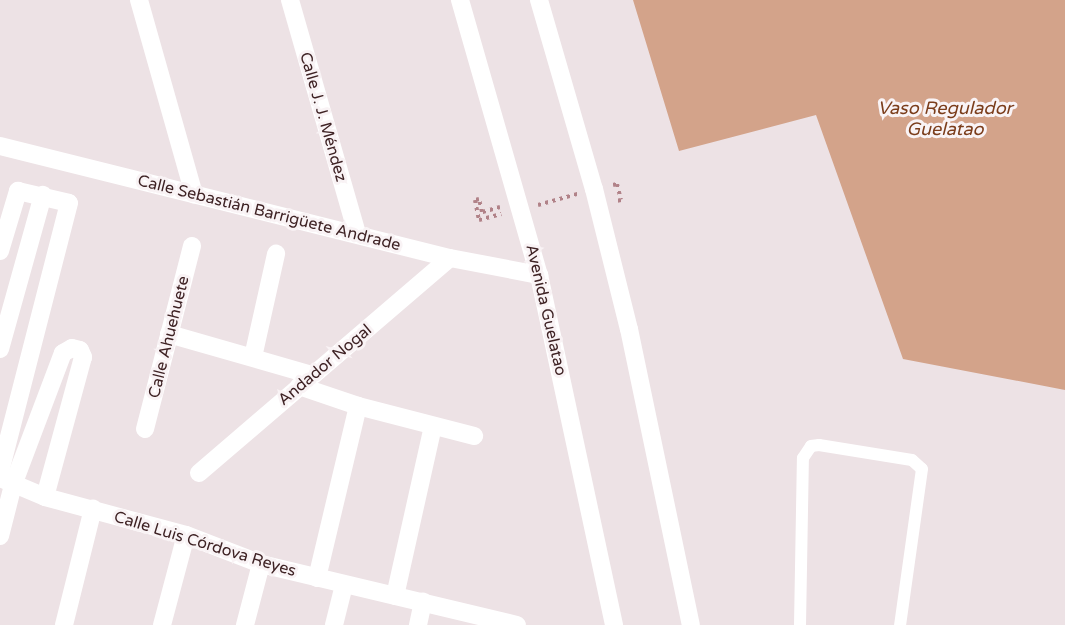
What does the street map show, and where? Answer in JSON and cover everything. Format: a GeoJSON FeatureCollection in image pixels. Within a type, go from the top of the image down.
{"type":"FeatureCollection","features":[{"type":"Feature","properties":{"kind":"street"},"geometry":{"type":"LineString","coordinates":[[139,0],[194,194]]}},
{"type":"Feature","properties":{"kind":"street","name":"Calle J. J. Méndez"},"geometry":{"type":"LineString","coordinates":[[290,0],[357,234]]}},
{"type":"Feature","properties":{"kind":"street","name":"Avenida Guelatao"},"geometry":{"type":"LineString","coordinates":[[460,0],[539,275],[614,625]]}},
{"type":"Feature","properties":{"kind":"street"},"geometry":{"type":"LineString","coordinates":[[539,0],[629,329],[691,625]]}},
{"type":"Feature","properties":{"kind":"street","name":"Calle Sebastián Barrigüete Andrade"},"geometry":{"type":"LineString","coordinates":[[0,146],[450,258],[539,275]]}},
{"type":"Feature","properties":{"kind":"street"},"geometry":{"type":"LineString","coordinates":[[0,251],[16,193],[25,191],[69,203],[36,328],[4,478],[0,536]]}},
{"type":"Feature","properties":{"kind":"street"},"geometry":{"type":"LineString","coordinates":[[0,349],[43,195]]}},
{"type":"Feature","properties":{"kind":"street","name":"Calle Ahuehuete"},"geometry":{"type":"LineString","coordinates":[[145,429],[192,246]]}},
{"type":"Feature","properties":{"kind":"street"},"geometry":{"type":"LineString","coordinates":[[253,357],[276,254]]}},
{"type":"Feature","properties":{"kind":"street","name":"Andador Nogal"},"geometry":{"type":"LineString","coordinates":[[199,473],[450,258]]}},
{"type":"Feature","properties":{"kind":"street"},"geometry":{"type":"LineString","coordinates":[[8,320],[36,328]]}},
{"type":"Feature","properties":{"kind":"street"},"geometry":{"type":"LineString","coordinates":[[169,334],[253,357],[358,406],[474,436]]}},
{"type":"Feature","properties":{"kind":"street"},"geometry":{"type":"LineString","coordinates":[[4,478],[63,353],[69,348],[80,350],[83,360],[45,497]]}},
{"type":"Feature","properties":{"kind":"street"},"geometry":{"type":"LineString","coordinates":[[317,578],[358,406]]}},
{"type":"Feature","properties":{"kind":"street"},"geometry":{"type":"LineString","coordinates":[[395,596],[433,426]]}},
{"type":"Feature","properties":{"kind":"street","name":"Calle Luis Córdova Reyes"},"geometry":{"type":"LineString","coordinates":[[4,478],[45,497],[186,535],[261,564],[508,624]]}},
{"type":"Feature","properties":{"kind":"street"},"geometry":{"type":"LineString","coordinates":[[64,625],[93,509]]}},
{"type":"Feature","properties":{"kind":"street"},"geometry":{"type":"LineString","coordinates":[[162,625],[186,535]]}},
{"type":"Feature","properties":{"kind":"street"},"geometry":{"type":"LineString","coordinates":[[245,625],[261,564]]}},
{"type":"Feature","properties":{"kind":"street"},"geometry":{"type":"LineString","coordinates":[[334,625],[344,585]]}},
{"type":"Feature","properties":{"kind":"street"},"geometry":{"type":"LineString","coordinates":[[418,625],[423,603]]}},
{"type":"Feature","properties":{"kind":"lane"},"geometry":{"type":"LineString","coordinates":[[800,625],[803,458],[811,446],[819,445],[912,460],[922,469],[900,625]]}},
{"type":"Feature","properties":{"kind":"path"},"geometry":{"type":"LineString","coordinates":[[606,187],[617,184],[621,200]]}},
{"type":"Feature","properties":{"kind":"path"},"geometry":{"type":"LineString","coordinates":[[525,208],[583,193]]}},
{"type":"Feature","properties":{"kind":"path"},"geometry":{"type":"LineString","coordinates":[[482,212],[479,199],[475,200],[479,220],[514,211]]}},
{"type":"Feature","properties":{"kind":"water","name":"Vaso Regulador Guelatao"},"geometry":{"type":"Polygon","coordinates":[[[633,0],[1065,0],[1065,390],[903,359],[816,115],[679,151],[633,0]]]}}]}
